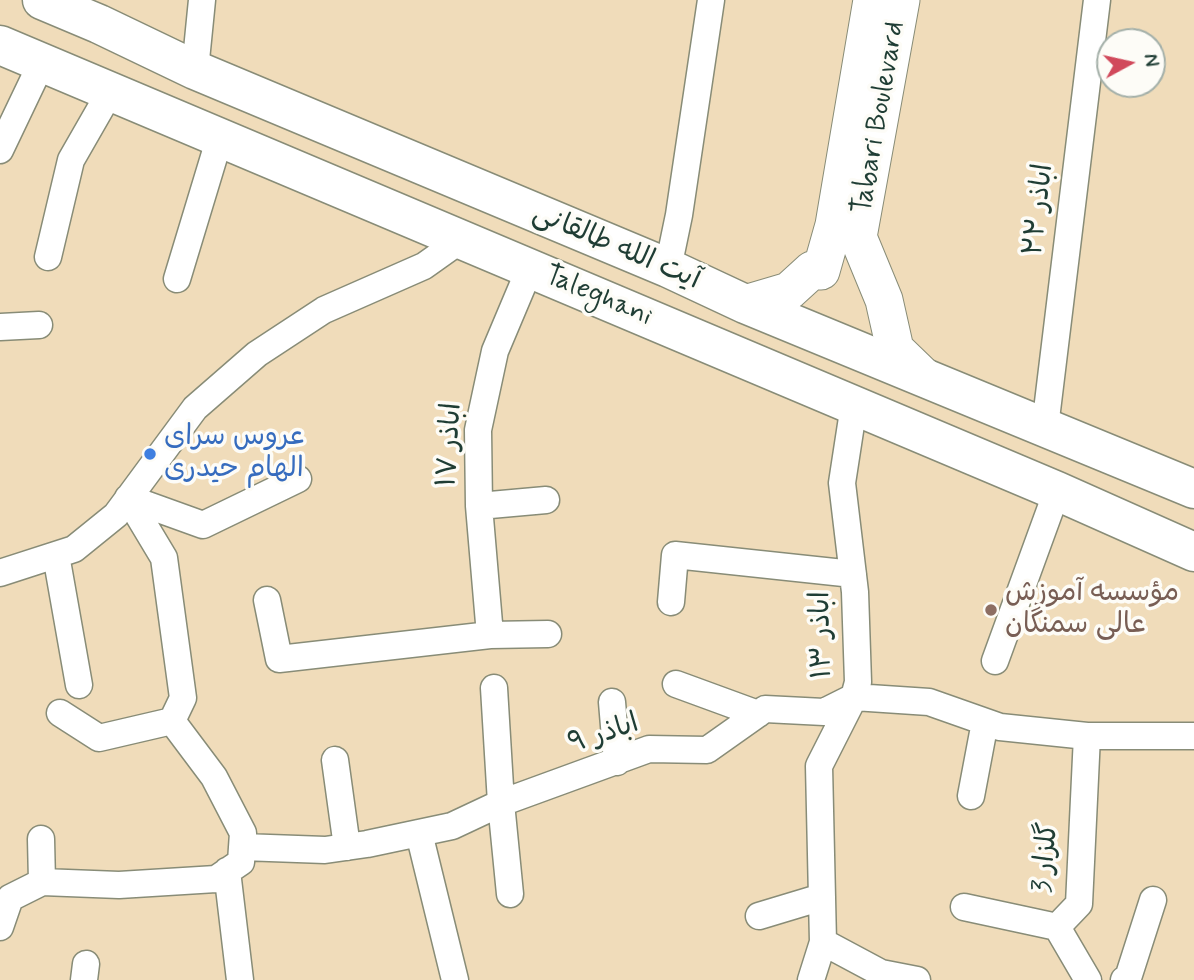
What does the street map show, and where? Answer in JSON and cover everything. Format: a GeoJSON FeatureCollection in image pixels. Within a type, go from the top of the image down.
{"type":"FeatureCollection","features":[{"type":"Feature","properties":{"kind":"main road","name":"آیت الله طالقانی"},"geometry":{"type":"LineString","coordinates":[[42,0],[97,12],[195,70],[668,268],[746,304],[1194,489]]}},
{"type":"Feature","properties":{"kind":"main road","name":"Tabari Boulevard"},"geometry":{"type":"LineString","coordinates":[[846,231],[872,0]]}},
{"type":"Feature","properties":{"kind":"main road","name":"Tabari Boulevard"},"geometry":{"type":"LineString","coordinates":[[846,231],[901,0]]}},
{"type":"Feature","properties":{"kind":"main road","name":"Taleghani"},"geometry":{"type":"LineString","coordinates":[[0,45],[1057,491],[1194,552]]}},
{"type":"Feature","properties":{"kind":"main road"},"geometry":{"type":"LineString","coordinates":[[220,137],[236,133],[249,124],[250,108],[241,90]]}},
{"type":"Feature","properties":{"kind":"main road"},"geometry":{"type":"LineString","coordinates":[[332,184],[323,170],[320,153],[331,142],[351,136]]}},
{"type":"Feature","properties":{"kind":"main road"},"geometry":{"type":"LineString","coordinates":[[746,304],[789,291],[812,270],[821,271],[846,231],[884,300],[895,349],[924,377]]}},
{"type":"Feature","properties":{"kind":"street"},"geometry":{"type":"LineString","coordinates":[[195,70],[202,0]]}},
{"type":"Feature","properties":{"kind":"street"},"geometry":{"type":"LineString","coordinates":[[668,268],[679,215],[711,0]]}},
{"type":"Feature","properties":{"kind":"street","name":"اباذر ۲۲"},"geometry":{"type":"LineString","coordinates":[[1045,427],[1097,0]]}},
{"type":"Feature","properties":{"kind":"street"},"geometry":{"type":"LineString","coordinates":[[0,150],[42,62]]}},
{"type":"Feature","properties":{"kind":"street"},"geometry":{"type":"LineString","coordinates":[[48,257],[71,160],[110,92]]}},
{"type":"Feature","properties":{"kind":"street"},"geometry":{"type":"LineString","coordinates":[[177,278],[220,137]]}},
{"type":"Feature","properties":{"kind":"street"},"geometry":{"type":"LineString","coordinates":[[0,573],[74,549],[116,515],[195,408],[257,354],[324,310],[424,267],[462,239]]}},
{"type":"Feature","properties":{"kind":"street","name":"اباذر ۱۷"},"geometry":{"type":"LineString","coordinates":[[489,635],[479,506],[478,430],[495,351],[530,268]]}},
{"type":"Feature","properties":{"kind":"street"},"geometry":{"type":"LineString","coordinates":[[0,327],[39,325]]}},
{"type":"Feature","properties":{"kind":"street","name":"اباذر ۱۳"},"geometry":{"type":"LineString","coordinates":[[811,980],[823,942],[819,766],[859,682],[853,573],[842,482],[854,405]]}},
{"type":"Feature","properties":{"kind":"street"},"geometry":{"type":"LineString","coordinates":[[128,498],[203,525],[298,479]]}},
{"type":"Feature","properties":{"kind":"street"},"geometry":{"type":"LineString","coordinates":[[995,661],[1057,491]]}},
{"type":"Feature","properties":{"kind":"street"},"geometry":{"type":"LineString","coordinates":[[128,498],[164,558],[183,698],[172,721]]}},
{"type":"Feature","properties":{"kind":"street"},"geometry":{"type":"LineString","coordinates":[[479,506],[546,500]]}},
{"type":"Feature","properties":{"kind":"street"},"geometry":{"type":"LineString","coordinates":[[56,555],[79,685]]}},
{"type":"Feature","properties":{"kind":"street"},"geometry":{"type":"LineString","coordinates":[[671,602],[675,555],[853,573]]}},
{"type":"Feature","properties":{"kind":"street"},"geometry":{"type":"LineString","coordinates":[[267,600],[279,659],[489,635],[548,634]]}},
{"type":"Feature","properties":{"kind":"street"},"geometry":{"type":"LineString","coordinates":[[676,684],[758,714]]}},
{"type":"Feature","properties":{"kind":"street"},"geometry":{"type":"LineString","coordinates":[[494,688],[510,894]]}},
{"type":"Feature","properties":{"kind":"street","name":"اباذر ۹"},"geometry":{"type":"LineString","coordinates":[[242,847],[325,850],[452,826],[501,803],[649,749],[707,750],[765,709],[824,712],[854,697],[929,702],[1000,727],[1087,736],[1194,736]]}},
{"type":"Feature","properties":{"kind":"street"},"geometry":{"type":"LineString","coordinates":[[612,702],[617,761]]}},
{"type":"Feature","properties":{"kind":"street"},"geometry":{"type":"LineString","coordinates":[[60,713],[99,738],[172,721]]}},
{"type":"Feature","properties":{"kind":"street"},"geometry":{"type":"LineString","coordinates":[[0,927],[10,898],[42,882],[133,884],[216,879],[241,862],[243,833],[214,776],[172,721]]}},
{"type":"Feature","properties":{"kind":"street"},"geometry":{"type":"LineString","coordinates":[[971,796],[985,722]]}},
{"type":"Feature","properties":{"kind":"street","name":"گلزار 3"},"geometry":{"type":"LineString","coordinates":[[964,907],[1057,927],[1079,904],[1087,736]]}},
{"type":"Feature","properties":{"kind":"street"},"geometry":{"type":"LineString","coordinates":[[335,760],[347,847]]}},
{"type":"Feature","properties":{"kind":"street"},"geometry":{"type":"LineString","coordinates":[[419,833],[455,980]]}},
{"type":"Feature","properties":{"kind":"street"},"geometry":{"type":"LineString","coordinates":[[41,839],[42,882]]}},
{"type":"Feature","properties":{"kind":"street"},"geometry":{"type":"LineString","coordinates":[[228,871],[240,980]]}},
{"type":"Feature","properties":{"kind":"street"},"geometry":{"type":"LineString","coordinates":[[759,916],[822,897]]}},
{"type":"Feature","properties":{"kind":"street"},"geometry":{"type":"LineString","coordinates":[[1124,980],[1128,978],[1153,900]]}},
{"type":"Feature","properties":{"kind":"street"},"geometry":{"type":"LineString","coordinates":[[1057,927],[1088,980]]}},
{"type":"Feature","properties":{"kind":"street"},"geometry":{"type":"LineString","coordinates":[[823,942],[881,973],[917,980]]}},
{"type":"Feature","properties":{"kind":"place","name":"عروس سرای الهام حیدری"},"geometry":{"type":"Point","coordinates":[150,454]}},
{"type":"Feature","properties":{"kind":"place","name":"مؤسسه آموزش عالی سمنگان"},"geometry":{"type":"Point","coordinates":[991,610]}}]}
